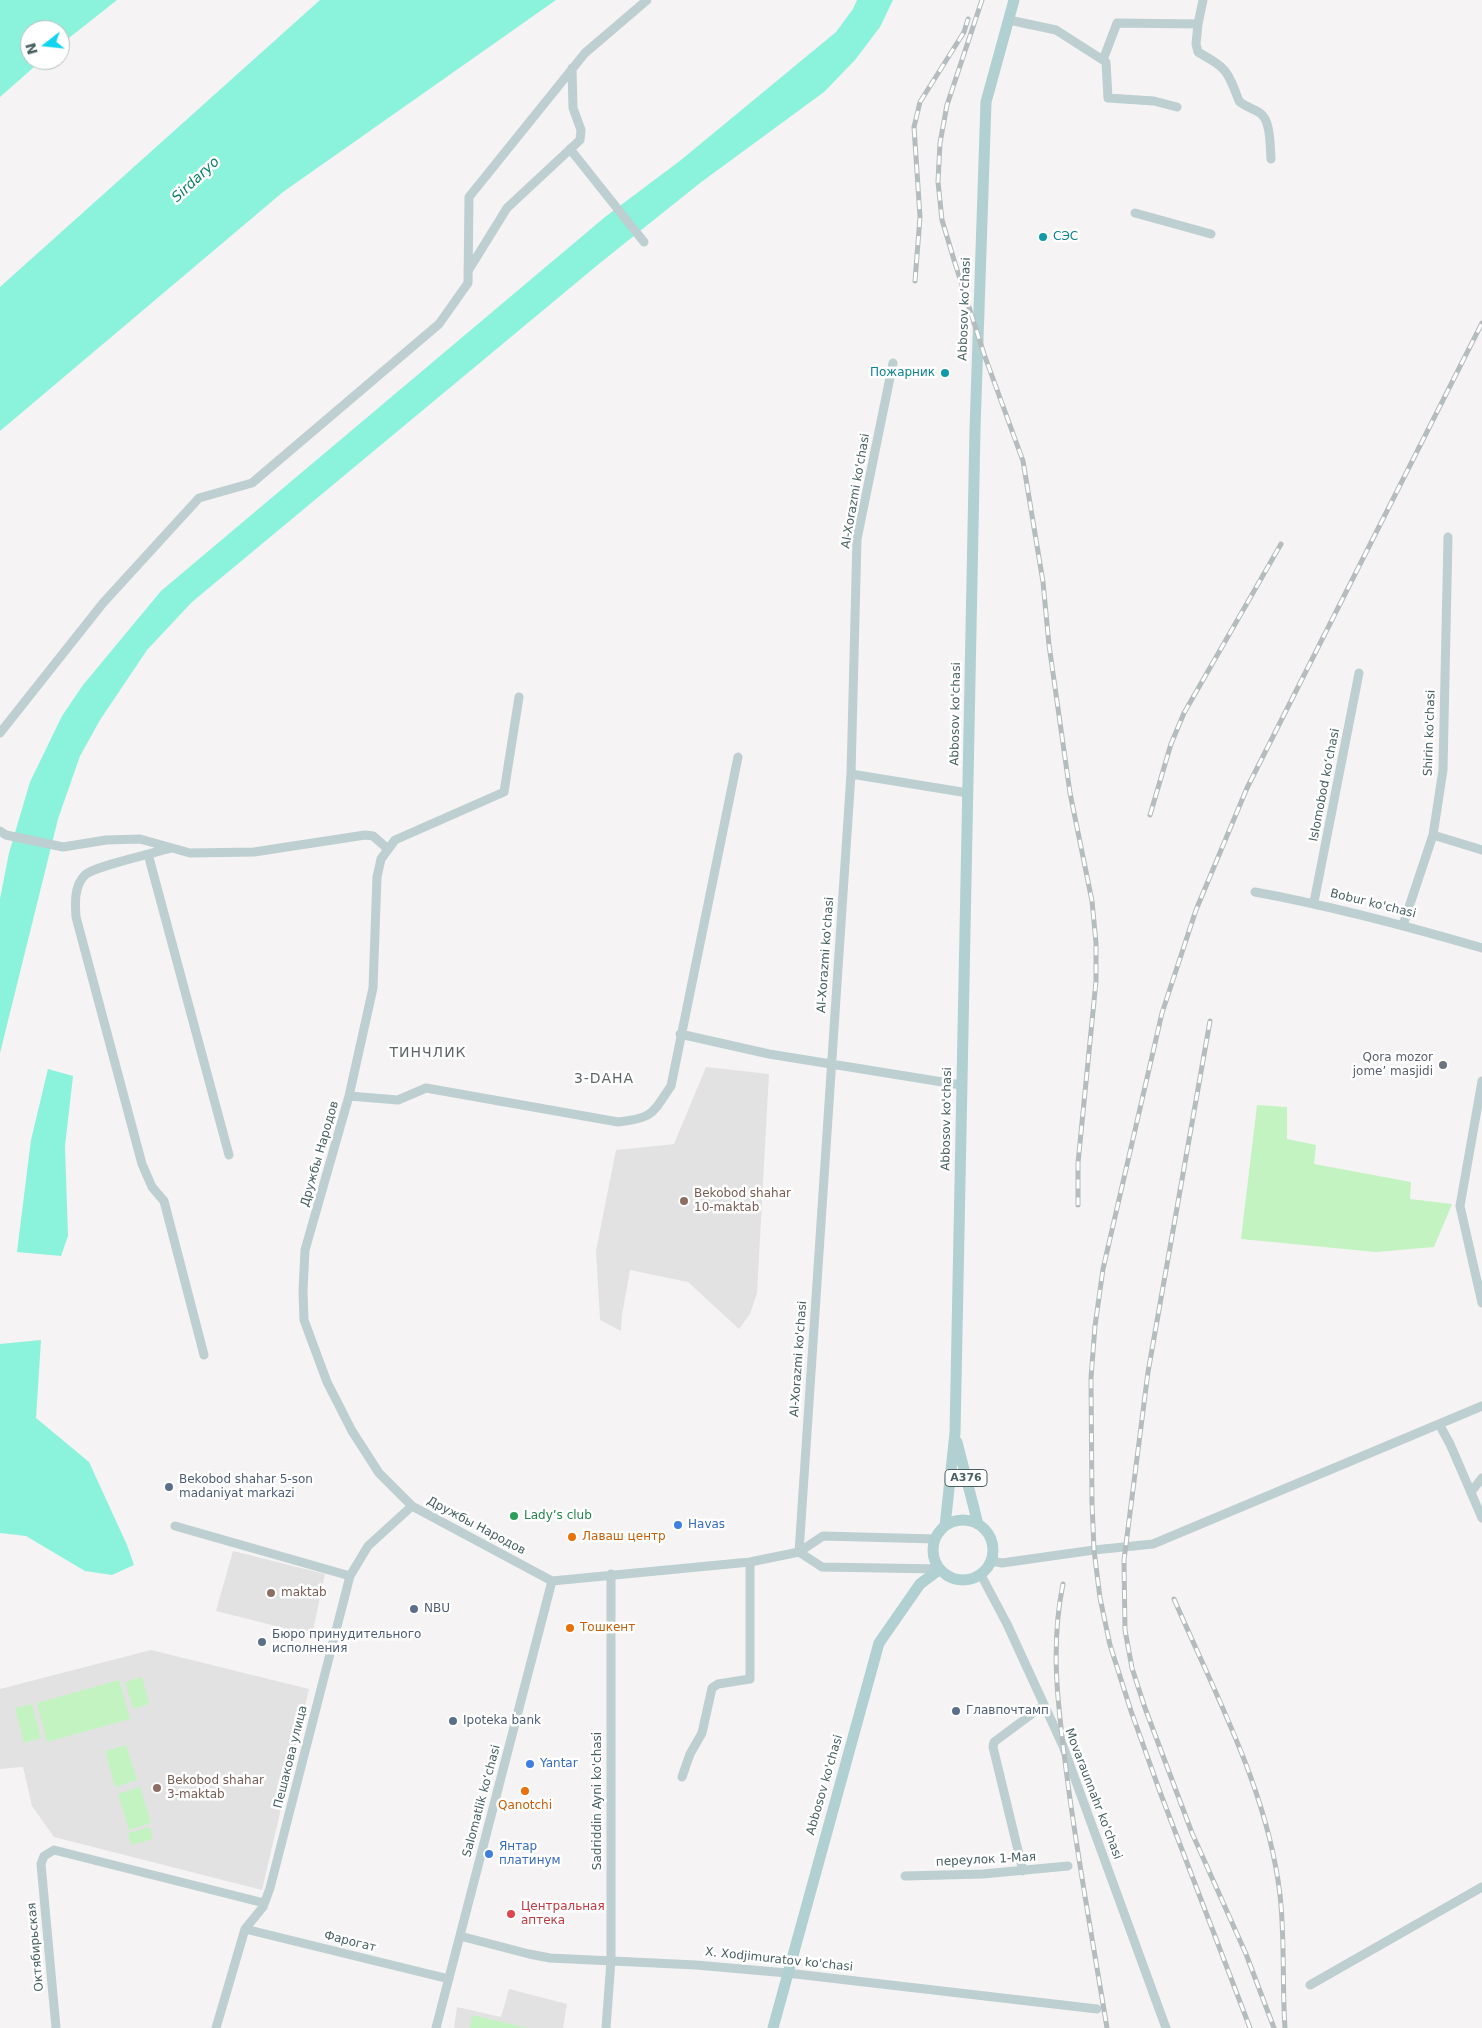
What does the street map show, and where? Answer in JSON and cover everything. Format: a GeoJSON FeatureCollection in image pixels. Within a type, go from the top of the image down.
{"type":"FeatureCollection","features":[{"type":"Feature","properties":{"kind":"main road","name":"Abbosov ko'chasi"},"geometry":{"type":"LineString","coordinates":[[945,1526],[955,1433],[975,429],[986,102],[1014,0]]}},
{"type":"Feature","properties":{"kind":"main road","name":"Abbosov ko'chasi"},"geometry":{"type":"LineString","coordinates":[[955,1433],[978,1524]]}},
{"type":"Feature","properties":{"kind":"main road"},"geometry":{"type":"LineString","coordinates":[[961,1520],[978,1524],[987,1531],[991,1538],[993,1553],[991,1561],[981,1575],[964,1580],[947,1576],[940,1570],[933,1555],[935,1539],[945,1526],[961,1520]]}},
{"type":"Feature","properties":{"kind":"main road","name":"Abbosov ko'chasi"},"geometry":{"type":"LineString","coordinates":[[773,2028],[879,1643],[920,1584],[940,1570]]}},
{"type":"Feature","properties":{"kind":"street"},"geometry":{"type":"LineString","coordinates":[[0,733],[103,603],[199,498],[252,483],[439,324],[468,283],[469,197],[572,68],[585,54],[647,0]]}},
{"type":"Feature","properties":{"kind":"street"},"geometry":{"type":"LineString","coordinates":[[1204,0],[1198,24],[1196,44],[1198,52],[1222,66],[1228,72],[1239,102],[1262,113],[1270,135],[1271,159]]}},
{"type":"Feature","properties":{"kind":"street"},"geometry":{"type":"LineString","coordinates":[[1008,20],[1056,30],[1106,62],[1108,98],[1154,102],[1177,107]]}},
{"type":"Feature","properties":{"kind":"street"},"geometry":{"type":"LineString","coordinates":[[1103,60],[1117,23],[1198,24]]}},
{"type":"Feature","properties":{"kind":"street"},"geometry":{"type":"LineString","coordinates":[[468,272],[506,208],[580,140],[581,130],[573,108],[572,68]]}},
{"type":"Feature","properties":{"kind":"street"},"geometry":{"type":"LineString","coordinates":[[570,150],[644,242]]}},
{"type":"Feature","properties":{"kind":"street"},"geometry":{"type":"LineString","coordinates":[[1135,213],[1211,234]]}},
{"type":"Feature","properties":{"kind":"street","name":"Al-Xorazmi ko'chasi"},"geometry":{"type":"LineString","coordinates":[[798,1552],[851,774],[857,539],[893,363]]}},
{"type":"Feature","properties":{"kind":"street","name":"Shirin ko'chasi"},"geometry":{"type":"LineString","coordinates":[[1402,924],[1433,835],[1442,770],[1448,537]]}},
{"type":"Feature","properties":{"kind":"street","name":"Islomobod koʻchasi"},"geometry":{"type":"LineString","coordinates":[[1314,902],[1359,673]]}},
{"type":"Feature","properties":{"kind":"street","name":"Дружбы Народов"},"geometry":{"type":"LineString","coordinates":[[519,697],[504,792],[395,840],[381,859],[377,877],[373,988],[349,1096],[306,1250],[303,1291],[304,1320],[326,1382],[352,1431],[379,1473],[412,1506],[552,1581]]}},
{"type":"Feature","properties":{"kind":"street"},"geometry":{"type":"LineString","coordinates":[[349,1096],[398,1100],[426,1088],[618,1122],[638,1120],[653,1113],[671,1086],[680,1034],[738,757]]}},
{"type":"Feature","properties":{"kind":"street"},"geometry":{"type":"LineString","coordinates":[[851,774],[968,793]]}},
{"type":"Feature","properties":{"kind":"street"},"geometry":{"type":"LineString","coordinates":[[3,833],[63,846],[106,840],[140,839],[190,853],[254,852],[364,835],[373,836],[388,849]]}},
{"type":"Feature","properties":{"kind":"street"},"geometry":{"type":"LineString","coordinates":[[1433,835],[1482,850]]}},
{"type":"Feature","properties":{"kind":"street"},"geometry":{"type":"LineString","coordinates":[[171,848],[92,870],[85,875],[77,889],[76,910],[142,1164],[149,1183],[164,1201],[204,1355]]}},
{"type":"Feature","properties":{"kind":"street"},"geometry":{"type":"LineString","coordinates":[[148,854],[229,1155]]}},
{"type":"Feature","properties":{"kind":"street","name":"Bobur ko'chasi"},"geometry":{"type":"LineString","coordinates":[[1255,892],[1314,902],[1402,924],[1482,948]]}},
{"type":"Feature","properties":{"kind":"street"},"geometry":{"type":"LineString","coordinates":[[680,1034],[769,1054],[961,1085]]}},
{"type":"Feature","properties":{"kind":"street"},"geometry":{"type":"LineString","coordinates":[[1482,1081],[1460,1206],[1482,1303]]}},
{"type":"Feature","properties":{"kind":"street"},"geometry":{"type":"LineString","coordinates":[[991,1561],[1009,1562],[1153,1544],[1482,1406]]}},
{"type":"Feature","properties":{"kind":"street"},"geometry":{"type":"LineString","coordinates":[[1439,1424],[1450,1444],[1482,1518]]}},
{"type":"Feature","properties":{"kind":"street"},"geometry":{"type":"LineString","coordinates":[[1471,1492],[1482,1478]]}},
{"type":"Feature","properties":{"kind":"street","name":"Пешакова улица"},"geometry":{"type":"LineString","coordinates":[[216,2028],[229,1978],[245,1929],[264,1903],[270,1888],[350,1576],[368,1546],[412,1506]]}},
{"type":"Feature","properties":{"kind":"street"},"geometry":{"type":"LineString","coordinates":[[175,1526],[350,1576]]}},
{"type":"Feature","properties":{"kind":"street"},"geometry":{"type":"LineString","coordinates":[[552,1581],[750,1562],[798,1552],[823,1536],[935,1539]]}},
{"type":"Feature","properties":{"kind":"street"},"geometry":{"type":"LineString","coordinates":[[798,1552],[822,1567],[940,1570]]}},
{"type":"Feature","properties":{"kind":"street"},"geometry":{"type":"LineString","coordinates":[[682,1777],[690,1754],[702,1733],[712,1688],[718,1684],[750,1680],[750,1562]]}},
{"type":"Feature","properties":{"kind":"street","name":"Sadriddin Ayni ko'chasi"},"geometry":{"type":"LineString","coordinates":[[606,2028],[610,1960],[611,1574]]}},
{"type":"Feature","properties":{"kind":"street","name":"Movaraunnahr ko'chasi"},"geometry":{"type":"LineString","coordinates":[[981,1575],[1007,1624],[1064,1746],[1166,2028]]}},
{"type":"Feature","properties":{"kind":"street","name":"Salomatlik ko‘chasi"},"geometry":{"type":"LineString","coordinates":[[436,2028],[552,1581]]}},
{"type":"Feature","properties":{"kind":"street"},"geometry":{"type":"LineString","coordinates":[[1023,1871],[993,1747],[994,1742],[1044,1705]]}},
{"type":"Feature","properties":{"kind":"street","name":"Октябирьская"},"geometry":{"type":"LineString","coordinates":[[56,2028],[41,1864],[44,1856],[54,1850],[264,1903]]}},
{"type":"Feature","properties":{"kind":"street","name":"переулок 1-Мая"},"geometry":{"type":"LineString","coordinates":[[905,1876],[1023,1871],[1068,1866]]}},
{"type":"Feature","properties":{"kind":"street"},"geometry":{"type":"LineString","coordinates":[[1310,1985],[1482,1887]]}},
{"type":"Feature","properties":{"kind":"street","name":"Фарогат"},"geometry":{"type":"LineString","coordinates":[[245,1929],[449,1979]]}},
{"type":"Feature","properties":{"kind":"street","name":"X. Xodjimuratov ko'chasi"},"geometry":{"type":"LineString","coordinates":[[460,1936],[550,1958],[696,1965],[787,1973],[1097,2009]]}},
{"type":"Feature","properties":{"kind":"shaded area","name":"Bekobod shahar 10-maktab"},"geometry":{"type":"Polygon","coordinates":[[[706,1067],[769,1074],[757,1293],[750,1314],[739,1329],[688,1282],[630,1270],[621,1331],[600,1320],[596,1251],[616,1150],[674,1144],[706,1067]]]}},
{"type":"Feature","properties":{"kind":"shaded area"},"geometry":{"type":"Polygon","coordinates":[[[1257,1105],[1287,1107],[1287,1139],[1316,1145],[1314,1164],[1411,1182],[1410,1199],[1452,1204],[1434,1247],[1376,1252],[1241,1239],[1257,1105]]]}},
{"type":"Feature","properties":{"kind":"shaded area","name":"maktab"},"geometry":{"type":"Polygon","coordinates":[[[233,1551],[325,1574],[312,1635],[216,1611],[233,1551]]]}},
{"type":"Feature","properties":{"kind":"shaded area","name":"Bekobod shahar 3-maktab"},"geometry":{"type":"Polygon","coordinates":[[[151,1650],[309,1689],[262,1890],[54,1837],[32,1806],[23,1767],[0,1769],[0,1689],[151,1650]]]}},
{"type":"Feature","properties":{"kind":"shaded area"},"geometry":{"type":"Polygon","coordinates":[[[142,1677],[149,1704],[133,1709],[125,1682],[142,1677]]]}},
{"type":"Feature","properties":{"kind":"shaded area"},"geometry":{"type":"Polygon","coordinates":[[[119,1680],[130,1719],[47,1742],[37,1703],[119,1680]]]}},
{"type":"Feature","properties":{"kind":"shaded area"},"geometry":{"type":"Polygon","coordinates":[[[32,1704],[41,1738],[24,1743],[15,1708],[32,1704]]]}},
{"type":"Feature","properties":{"kind":"shaded area"},"geometry":{"type":"Polygon","coordinates":[[[126,1745],[137,1780],[115,1787],[105,1751],[126,1745]]]}},
{"type":"Feature","properties":{"kind":"shaded area"},"geometry":{"type":"Polygon","coordinates":[[[140,1787],[151,1823],[129,1830],[118,1794],[140,1787]]]}},
{"type":"Feature","properties":{"kind":"shaded area"},"geometry":{"type":"Polygon","coordinates":[[[150,1827],[153,1839],[131,1845],[128,1833],[150,1827]]]}},
{"type":"Feature","properties":{"kind":"shaded area"},"geometry":{"type":"Polygon","coordinates":[[[509,1989],[567,2004],[563,2028],[454,2028],[457,2007],[501,2017],[509,1989]]]}},
{"type":"Feature","properties":{"kind":"shaded area"},"geometry":{"type":"Polygon","coordinates":[[[472,2015],[528,2028],[470,2028],[472,2015]]]}},
{"type":"Feature","properties":{"kind":"water"},"geometry":{"type":"Polygon","coordinates":[[[0,0],[117,0],[70,37],[70,20],[20,20],[20,70],[31,70],[0,97],[0,0]]]}},
{"type":"Feature","properties":{"kind":"water","name":"Sirdaryo"},"geometry":{"type":"Polygon","coordinates":[[[320,0],[556,0],[283,192],[0,431],[0,287],[320,0]]]}},
{"type":"Feature","properties":{"kind":"water"},"geometry":{"type":"Polygon","coordinates":[[[857,0],[893,0],[880,27],[855,60],[824,92],[700,183],[600,263],[192,602],[147,650],[100,720],[80,756],[58,819],[0,1053],[0,899],[9,853],[30,782],[62,716],[83,685],[161,591],[605,217],[681,160],[836,32],[853,9],[857,0]]]}},
{"type":"Feature","properties":{"kind":"water"},"geometry":{"type":"Polygon","coordinates":[[[48,1069],[73,1076],[65,1146],[68,1236],[61,1256],[17,1252],[31,1140],[48,1069]]]}},
{"type":"Feature","properties":{"kind":"water"},"geometry":{"type":"Polygon","coordinates":[[[41,1340],[36,1418],[89,1462],[127,1545],[134,1565],[112,1575],[85,1571],[26,1536],[0,1533],[0,1344],[41,1340]]]}},
{"type":"Feature","properties":{"kind":"railway"},"geometry":{"type":"LineString","coordinates":[[982,0],[947,105],[940,143],[938,182],[942,220],[954,260],[984,354],[1023,461],[1043,582],[1049,645],[1070,793],[1092,901],[1096,943],[1096,981],[1078,1163],[1078,1205]]}},
{"type":"Feature","properties":{"kind":"railway"},"geometry":{"type":"LineString","coordinates":[[915,281],[920,217],[914,127],[920,102],[964,32],[968,19]]}},
{"type":"Feature","properties":{"kind":"railway"},"geometry":{"type":"LineString","coordinates":[[1250,2028],[1160,1792],[1110,1645],[1100,1598],[1094,1550],[1091,1378],[1095,1326],[1103,1269],[1162,1013],[1196,910],[1247,788],[1482,323]]}},
{"type":"Feature","properties":{"kind":"railway"},"geometry":{"type":"LineString","coordinates":[[1150,815],[1171,744],[1184,713],[1281,544]]}},
{"type":"Feature","properties":{"kind":"railway"},"geometry":{"type":"LineString","coordinates":[[1210,1021],[1148,1372],[1124,1560],[1125,1630],[1132,1668],[1145,1708],[1192,1833],[1246,1954],[1274,2028]]}},
{"type":"Feature","properties":{"kind":"railway"},"geometry":{"type":"LineString","coordinates":[[1063,1584],[1059,1607],[1056,1654],[1060,1722],[1075,1834],[1107,2028]]}},
{"type":"Feature","properties":{"kind":"railway"},"geometry":{"type":"LineString","coordinates":[[1174,1599],[1238,1744],[1264,1818],[1274,1856],[1280,1895],[1285,2028]]}},
{"type":"Feature","properties":{"kind":"place","name":"СЭС"},"geometry":{"type":"Point","coordinates":[1043,237]}},
{"type":"Feature","properties":{"kind":"place","name":"Пожарник"},"geometry":{"type":"Point","coordinates":[945,373]}},
{"type":"Feature","properties":{"kind":"place","name":"Qora mozor jome’ masjidi"},"geometry":{"type":"Point","coordinates":[1443,1065]}},
{"type":"Feature","properties":{"kind":"place","name":"Bekobod shahar 10-maktab"},"geometry":{"type":"Point","coordinates":[684,1201]}},
{"type":"Feature","properties":{"kind":"place","name":"Bekobod shahar 5-son madaniyat markazi"},"geometry":{"type":"Point","coordinates":[169,1487]}},
{"type":"Feature","properties":{"kind":"place","name":"Lady’s club"},"geometry":{"type":"Point","coordinates":[514,1516]}},
{"type":"Feature","properties":{"kind":"place","name":"Havas"},"geometry":{"type":"Point","coordinates":[678,1525]}},
{"type":"Feature","properties":{"kind":"place","name":"Лаваш центр"},"geometry":{"type":"Point","coordinates":[572,1537]}},
{"type":"Feature","properties":{"kind":"place","name":"maktab"},"geometry":{"type":"Point","coordinates":[271,1593]}},
{"type":"Feature","properties":{"kind":"place","name":"NBU"},"geometry":{"type":"Point","coordinates":[414,1609]}},
{"type":"Feature","properties":{"kind":"place","name":"Тошкент"},"geometry":{"type":"Point","coordinates":[570,1628]}},
{"type":"Feature","properties":{"kind":"place","name":"Бюро принудительного исполнения"},"geometry":{"type":"Point","coordinates":[262,1642]}},
{"type":"Feature","properties":{"kind":"place","name":"Главпочтамп"},"geometry":{"type":"Point","coordinates":[956,1711]}},
{"type":"Feature","properties":{"kind":"place","name":"Ipoteka bank"},"geometry":{"type":"Point","coordinates":[453,1721]}},
{"type":"Feature","properties":{"kind":"place","name":"Yantar"},"geometry":{"type":"Point","coordinates":[530,1764]}},
{"type":"Feature","properties":{"kind":"place","name":"Bekobod shahar 3-maktab"},"geometry":{"type":"Point","coordinates":[157,1788]}},
{"type":"Feature","properties":{"kind":"place","name":"Qanotchi"},"geometry":{"type":"Point","coordinates":[525,1791]}},
{"type":"Feature","properties":{"kind":"place","name":"Янтар платинум"},"geometry":{"type":"Point","coordinates":[489,1854]}},
{"type":"Feature","properties":{"kind":"place","name":"Центральная аптека"},"geometry":{"type":"Point","coordinates":[511,1914]}},
{"type":"Feature","properties":{"kind":"district","name":"ТИНЧЛИК"},"geometry":{"type":"Point","coordinates":[428,1053]}},
{"type":"Feature","properties":{"kind":"district","name":"3-DAHA"},"geometry":{"type":"Point","coordinates":[604,1079]}}]}
